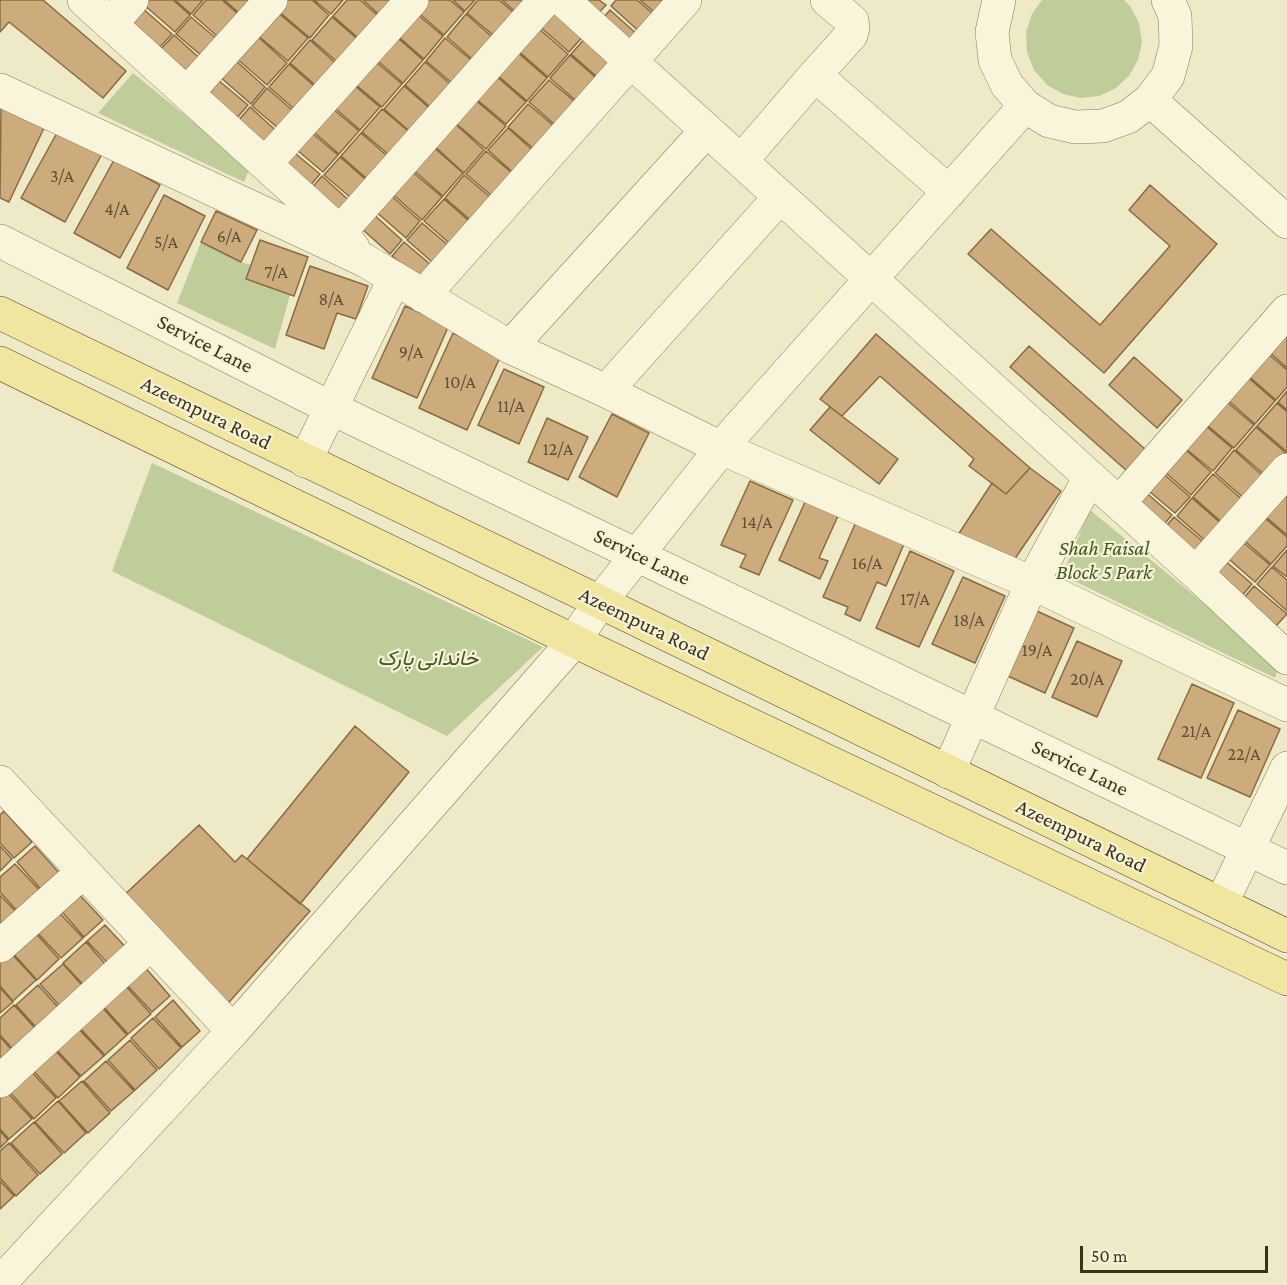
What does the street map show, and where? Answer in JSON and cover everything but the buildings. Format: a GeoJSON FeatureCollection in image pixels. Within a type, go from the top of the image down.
{"type":"FeatureCollection","features":[{"type":"Feature","properties":{"kind":"main road","name":"Azeempura Road"},"geometry":{"type":"LineString","coordinates":[[0,314],[1287,936]]}},
{"type":"Feature","properties":{"kind":"main road","name":"Azeempura Road"},"geometry":{"type":"LineString","coordinates":[[0,363],[574,641],[1287,979]]}},
{"type":"Feature","properties":{"kind":"street"},"geometry":{"type":"LineString","coordinates":[[84,0],[340,232],[364,260]]}},
{"type":"Feature","properties":{"kind":"street"},"geometry":{"type":"LineString","coordinates":[[111,24],[132,0]]}},
{"type":"Feature","properties":{"kind":"street"},"geometry":{"type":"LineString","coordinates":[[187,93],[271,0]]}},
{"type":"Feature","properties":{"kind":"street"},"geometry":{"type":"LineString","coordinates":[[265,164],[412,0]]}},
{"type":"Feature","properties":{"kind":"street"},"geometry":{"type":"LineString","coordinates":[[340,232],[545,0]]}},
{"type":"Feature","properties":{"kind":"street"},"geometry":{"type":"LineString","coordinates":[[563,0],[1196,573],[1282,642]]}},
{"type":"Feature","properties":{"kind":"street"},"geometry":{"type":"LineString","coordinates":[[423,296],[684,0]]}},
{"type":"Feature","properties":{"kind":"street"},"geometry":{"type":"LineString","coordinates":[[741,161],[851,35],[852,21],[827,0]]}},
{"type":"Feature","properties":{"kind":"street"},"geometry":{"type":"LineString","coordinates":[[999,0],[992,32],[995,60],[1006,85],[1025,106],[1049,121],[1075,127],[1103,126],[1128,117],[1150,100],[1168,76],[1176,46],[1174,16],[1168,0]]}},
{"type":"Feature","properties":{"kind":"street"},"geometry":{"type":"LineString","coordinates":[[815,75],[949,192]]}},
{"type":"Feature","properties":{"kind":"street"},"geometry":{"type":"LineString","coordinates":[[0,90],[364,260],[510,347],[721,448],[1032,583],[1287,705]]}},
{"type":"Feature","properties":{"kind":"street"},"geometry":{"type":"LineString","coordinates":[[1150,100],[1287,222]]}},
{"type":"Feature","properties":{"kind":"street"},"geometry":{"type":"LineString","coordinates":[[3,1274],[233,1031],[574,641],[600,602],[721,448],[1025,106]]}},
{"type":"Feature","properties":{"kind":"street"},"geometry":{"type":"LineString","coordinates":[[510,347],[706,130]]}},
{"type":"Feature","properties":{"kind":"street"},"geometry":{"type":"LineString","coordinates":[[606,391],[780,197]]}},
{"type":"Feature","properties":{"kind":"street","name":"Service Lane"},"geometry":{"type":"LineString","coordinates":[[0,241],[331,408],[1287,868]]}},
{"type":"Feature","properties":{"kind":"street"},"geometry":{"type":"LineString","coordinates":[[305,461],[395,278]]}},
{"type":"Feature","properties":{"kind":"street"},"geometry":{"type":"LineString","coordinates":[[1119,503],[1287,311]]}},
{"type":"Feature","properties":{"kind":"street"},"geometry":{"type":"LineString","coordinates":[[1196,573],[1287,470]]}},
{"type":"Feature","properties":{"kind":"street"},"geometry":{"type":"LineString","coordinates":[[948,772],[1032,583],[1090,477]]}},
{"type":"Feature","properties":{"kind":"street"},"geometry":{"type":"LineString","coordinates":[[1221,904],[1287,768]]}},
{"type":"Feature","properties":{"kind":"street"},"geometry":{"type":"LineString","coordinates":[[4,794],[84,872],[233,1031]]}},
{"type":"Feature","properties":{"kind":"street"},"geometry":{"type":"LineString","coordinates":[[0,946],[84,872]]}},
{"type":"Feature","properties":{"kind":"street"},"geometry":{"type":"LineString","coordinates":[[0,1081],[150,944]]}},
{"type":"Feature","properties":{"kind":"green space"},"geometry":{"type":"Polygon","coordinates":[[[1042,0],[1124,0],[1139,23],[1142,42],[1138,60],[1129,76],[1116,88],[1099,96],[1081,98],[1063,94],[1047,85],[1034,70],[1027,52],[1026,32],[1032,14],[1042,0]]]}},
{"type":"Feature","properties":{"kind":"green space"},"geometry":{"type":"Polygon","coordinates":[[[133,73],[250,168],[244,182],[98,113],[133,73]]]}},
{"type":"Feature","properties":{"kind":"green space"},"geometry":{"type":"Polygon","coordinates":[[[201,242],[251,265],[246,280],[290,295],[275,349],[177,303],[201,242]]]}},
{"type":"Feature","properties":{"kind":"green space","name":"خاندانی پارک"},"geometry":{"type":"Polygon","coordinates":[[[152,463],[543,647],[447,736],[112,571],[152,463]]]}},
{"type":"Feature","properties":{"kind":"green space","name":"Shah Faisal Block 5 Park"},"geometry":{"type":"Polygon","coordinates":[[[1090,510],[1279,665],[1275,678],[1062,575],[1090,510]]]}}]}
